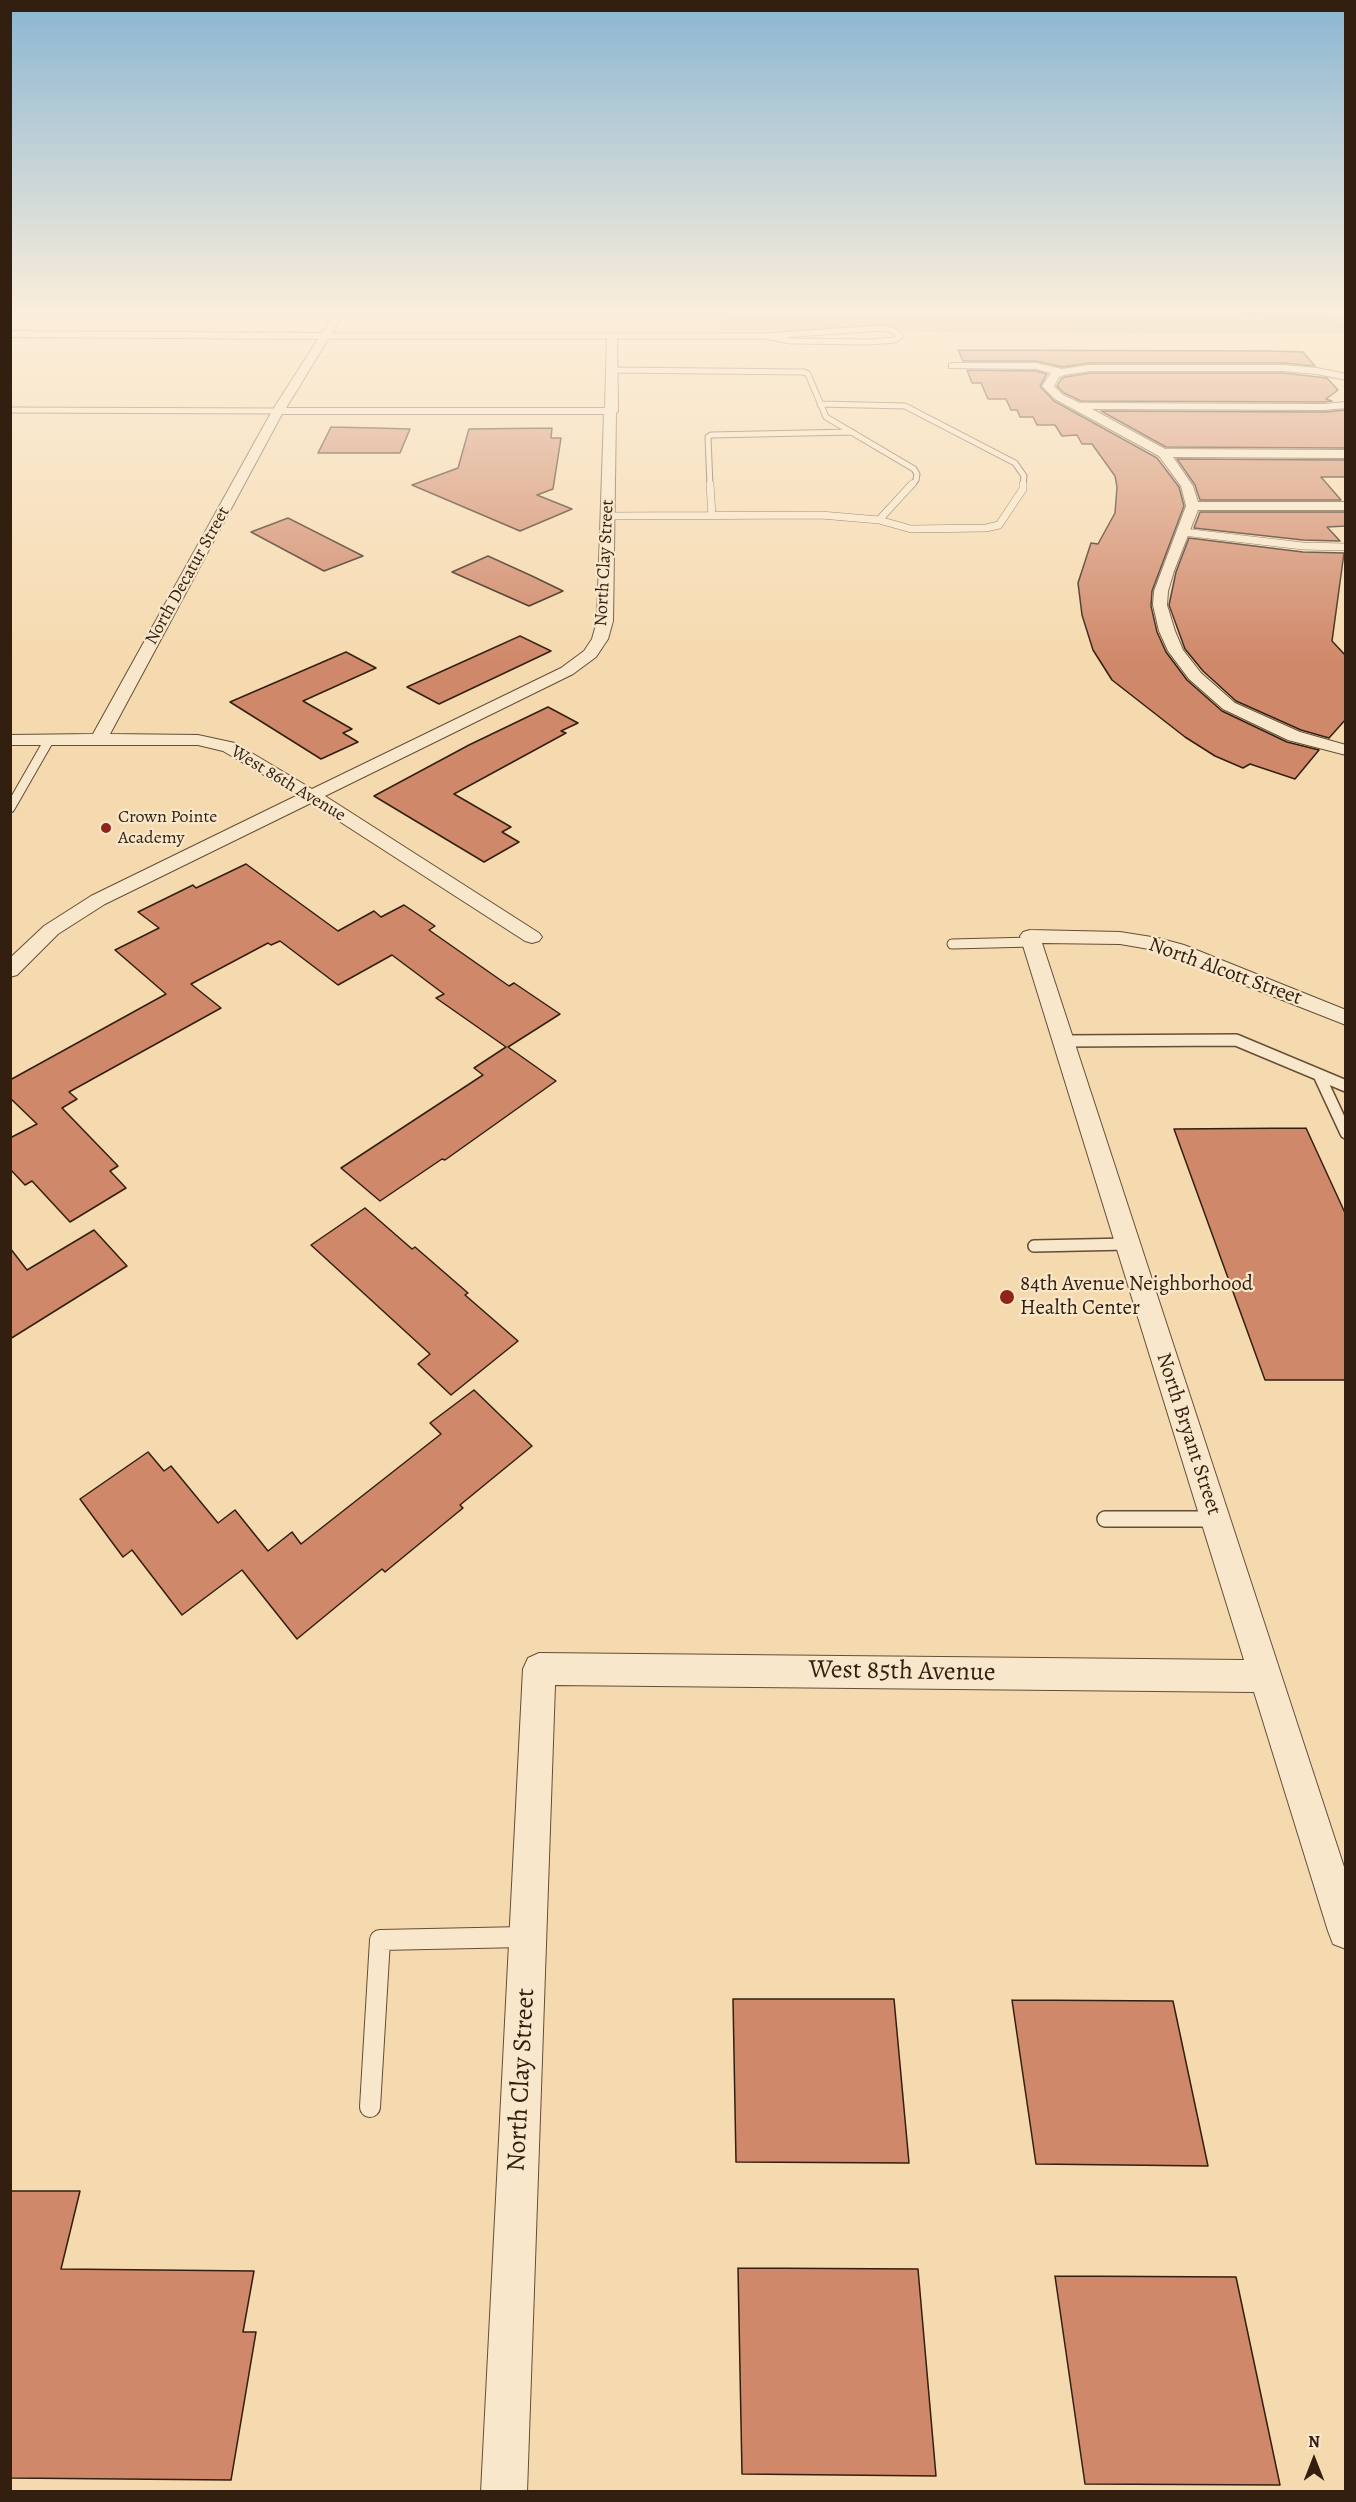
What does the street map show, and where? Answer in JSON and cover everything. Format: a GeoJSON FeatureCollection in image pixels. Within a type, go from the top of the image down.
{"type":"FeatureCollection","features":[{"type":"Feature","properties":{"kind":"street","name":"North Decatur Street"},"geometry":{"type":"LineString","coordinates":[[98,740],[269,427]]}},
{"type":"Feature","properties":{"kind":"street","name":"North Clay Street"},"geometry":{"type":"LineString","coordinates":[[312,796],[567,670],[590,654],[600,639],[605,621],[611,427]]}},
{"type":"Feature","properties":{"kind":"street"},"geometry":{"type":"LineString","coordinates":[[1115,427],[1163,453],[1187,486],[1193,506],[1167,571],[1160,605],[1167,631],[1176,651],[1195,676],[1229,706],[1294,736],[1346,750]]}},
{"type":"Feature","properties":{"kind":"street"},"geometry":{"type":"LineString","coordinates":[[1163,453],[1346,454]]}},
{"type":"Feature","properties":{"kind":"street"},"geometry":{"type":"LineString","coordinates":[[1193,506],[1346,506]]}},
{"type":"Feature","properties":{"kind":"street","name":"West 86th Avenue"},"geometry":{"type":"LineString","coordinates":[[10,740],[198,740],[229,747],[312,796],[532,937]]}},
{"type":"Feature","properties":{"kind":"street"},"geometry":{"type":"LineString","coordinates":[[10,970],[51,930],[98,900],[312,796]]}},
{"type":"Feature","properties":{"kind":"street","name":"North Alcott Street"},"geometry":{"type":"LineString","coordinates":[[1031,939],[1120,938],[1158,944],[1346,1018]]}},
{"type":"Feature","properties":{"kind":"street","name":"North Bryant Street"},"geometry":{"type":"LineString","coordinates":[[1031,939],[1346,1931]]}},
{"type":"Feature","properties":{"kind":"street","name":"North Clay Street"},"geometry":{"type":"LineString","coordinates":[[504,2492],[539,1669]]}},
{"type":"Feature","properties":{"kind":"street","name":"West 85th Avenue"},"geometry":{"type":"LineString","coordinates":[[539,1669],[1265,1676]]}},
{"type":"Feature","properties":{"kind":"lane"},"geometry":{"type":"LineString","coordinates":[[843,427],[914,469],[917,474],[916,480],[879,520]]}},
{"type":"Feature","properties":{"kind":"lane"},"geometry":{"type":"LineString","coordinates":[[608,516],[821,515],[879,520],[911,530],[986,528],[999,525],[1023,489],[1024,476],[1015,463],[946,427]]}},
{"type":"Feature","properties":{"kind":"lane"},"geometry":{"type":"LineString","coordinates":[[712,516],[708,437],[711,435],[852,432]]}},
{"type":"Feature","properties":{"kind":"lane"},"geometry":{"type":"LineString","coordinates":[[1183,532],[1271,543],[1346,547]]}},
{"type":"Feature","properties":{"kind":"lane"},"geometry":{"type":"LineString","coordinates":[[10,808],[49,740]]}},
{"type":"Feature","properties":{"kind":"lane"},"geometry":{"type":"LineString","coordinates":[[952,944],[1031,939]]}},
{"type":"Feature","properties":{"kind":"lane"},"geometry":{"type":"LineString","coordinates":[[1063,1041],[1236,1040],[1346,1086]]}},
{"type":"Feature","properties":{"kind":"lane"},"geometry":{"type":"LineString","coordinates":[[1319,1075],[1346,1133]]}},
{"type":"Feature","properties":{"kind":"lane"},"geometry":{"type":"LineString","coordinates":[[1034,1246],[1128,1244]]}},
{"type":"Feature","properties":{"kind":"lane"},"geometry":{"type":"LineString","coordinates":[[1105,1519],[1215,1519]]}},
{"type":"Feature","properties":{"kind":"lane"},"geometry":{"type":"LineString","coordinates":[[370,2107],[380,1940],[528,1937]]}},
{"type":"Feature","properties":{"kind":"building"},"geometry":{"type":"Polygon","coordinates":[[[331,427],[410,429],[400,453],[318,453],[331,427]]]}},
{"type":"Feature","properties":{"kind":"building"},"geometry":{"type":"Polygon","coordinates":[[[1056,427],[1101,427],[1157,458],[1179,487],[1184,506],[1152,591],[1151,606],[1157,632],[1166,652],[1187,680],[1222,711],[1287,742],[1319,750],[1295,779],[1250,764],[1243,768],[1215,756],[1185,737],[1112,680],[1093,650],[1082,615],[1078,583],[1091,543],[1098,544],[1115,513],[1117,487],[1115,476],[1092,444],[1082,444],[1077,435],[1062,436],[1056,427]]]}},
{"type":"Feature","properties":{"kind":"building"},"geometry":{"type":"Polygon","coordinates":[[[1129,427],[1346,427],[1346,448],[1166,447],[1129,427]]]}},
{"type":"Feature","properties":{"kind":"building"},"geometry":{"type":"Polygon","coordinates":[[[552,428],[551,438],[561,438],[553,489],[537,495],[572,509],[520,531],[412,485],[458,468],[469,429],[552,428]]]}},
{"type":"Feature","properties":{"kind":"building"},"geometry":{"type":"Polygon","coordinates":[[[1177,459],[1346,460],[1346,477],[1321,477],[1341,500],[1200,500],[1195,485],[1177,459]]]}},
{"type":"Feature","properties":{"kind":"building"},"geometry":{"type":"Polygon","coordinates":[[[1200,512],[1346,512],[1346,526],[1327,527],[1340,541],[1303,540],[1194,528],[1200,512]]]}},
{"type":"Feature","properties":{"kind":"building"},"geometry":{"type":"Polygon","coordinates":[[[288,518],[363,556],[324,571],[251,532],[288,518]]]}},
{"type":"Feature","properties":{"kind":"building"},"geometry":{"type":"Polygon","coordinates":[[[1189,538],[1303,552],[1344,553],[1332,641],[1346,656],[1346,719],[1329,738],[1301,730],[1236,701],[1203,671],[1185,649],[1169,605],[1176,572],[1189,538]]]}},
{"type":"Feature","properties":{"kind":"building"},"geometry":{"type":"Polygon","coordinates":[[[488,556],[563,591],[529,606],[452,572],[488,556]]]}},
{"type":"Feature","properties":{"kind":"building"},"geometry":{"type":"Polygon","coordinates":[[[520,636],[551,651],[439,704],[407,687],[520,636]]]}},
{"type":"Feature","properties":{"kind":"building"},"geometry":{"type":"Polygon","coordinates":[[[346,652],[376,668],[303,701],[352,729],[343,733],[358,742],[321,759],[230,702],[346,652]]]}},
{"type":"Feature","properties":{"kind":"building"},"geometry":{"type":"Polygon","coordinates":[[[548,707],[578,723],[561,731],[566,733],[454,794],[511,827],[502,832],[519,842],[484,862],[374,796],[469,745],[548,707]]]}},
{"type":"Feature","properties":{"kind":"building"},"geometry":{"type":"Polygon","coordinates":[[[246,864],[338,931],[374,911],[381,917],[404,905],[435,926],[429,930],[509,986],[514,983],[560,1014],[508,1047],[556,1081],[445,1160],[442,1159],[380,1201],[341,1168],[483,1075],[474,1068],[506,1047],[436,998],[444,994],[392,955],[338,985],[280,941],[271,945],[268,943],[191,984],[221,1008],[69,1092],[77,1099],[62,1108],[118,1166],[110,1171],[126,1188],[70,1222],[32,1181],[25,1185],[10,1169],[10,1138],[37,1124],[10,1098],[10,1080],[166,994],[115,950],[159,928],[138,912],[193,885],[196,888],[246,864]]]}},
{"type":"Feature","properties":{"kind":"building"},"geometry":{"type":"Polygon","coordinates":[[[1306,1128],[1346,1215],[1346,1380],[1265,1380],[1174,1129],[1306,1128]]]}},
{"type":"Feature","properties":{"kind":"building"},"geometry":{"type":"Polygon","coordinates":[[[365,1208],[468,1293],[465,1295],[518,1341],[451,1395],[418,1364],[430,1354],[311,1245],[365,1208]]]}},
{"type":"Feature","properties":{"kind":"building"},"geometry":{"type":"Polygon","coordinates":[[[94,1230],[127,1266],[10,1339],[10,1248],[27,1270],[94,1230]]]}},
{"type":"Feature","properties":{"kind":"building"},"geometry":{"type":"Polygon","coordinates":[[[474,1390],[532,1446],[460,1505],[463,1508],[385,1572],[382,1569],[297,1639],[242,1570],[182,1615],[132,1550],[123,1557],[80,1499],[148,1452],[164,1471],[171,1466],[218,1523],[235,1510],[268,1551],[292,1532],[301,1544],[441,1434],[430,1423],[474,1390]]]}},
{"type":"Feature","properties":{"kind":"building"},"geometry":{"type":"Polygon","coordinates":[[[733,1999],[894,1999],[909,2163],[736,2162],[733,1999]]]}},
{"type":"Feature","properties":{"kind":"building"},"geometry":{"type":"Polygon","coordinates":[[[1012,2000],[1173,2001],[1208,2166],[1036,2164],[1012,2000]]]}},
{"type":"Feature","properties":{"kind":"building"},"geometry":{"type":"Polygon","coordinates":[[[10,2191],[80,2191],[61,2269],[254,2271],[243,2332],[256,2332],[231,2480],[10,2478],[10,2191]]]}},
{"type":"Feature","properties":{"kind":"building"},"geometry":{"type":"Polygon","coordinates":[[[738,2268],[918,2269],[936,2476],[742,2474],[738,2268]]]}},
{"type":"Feature","properties":{"kind":"building"},"geometry":{"type":"Polygon","coordinates":[[[1055,2276],[1236,2277],[1280,2485],[1085,2484],[1055,2276]]]}},
{"type":"Feature","properties":{"kind":"place","name":"Crown Pointe Academy"},"geometry":{"type":"Point","coordinates":[106,828]}},
{"type":"Feature","properties":{"kind":"place","name":"84th Avenue Neighborhood Health Center"},"geometry":{"type":"Point","coordinates":[1007,1297]}}]}
